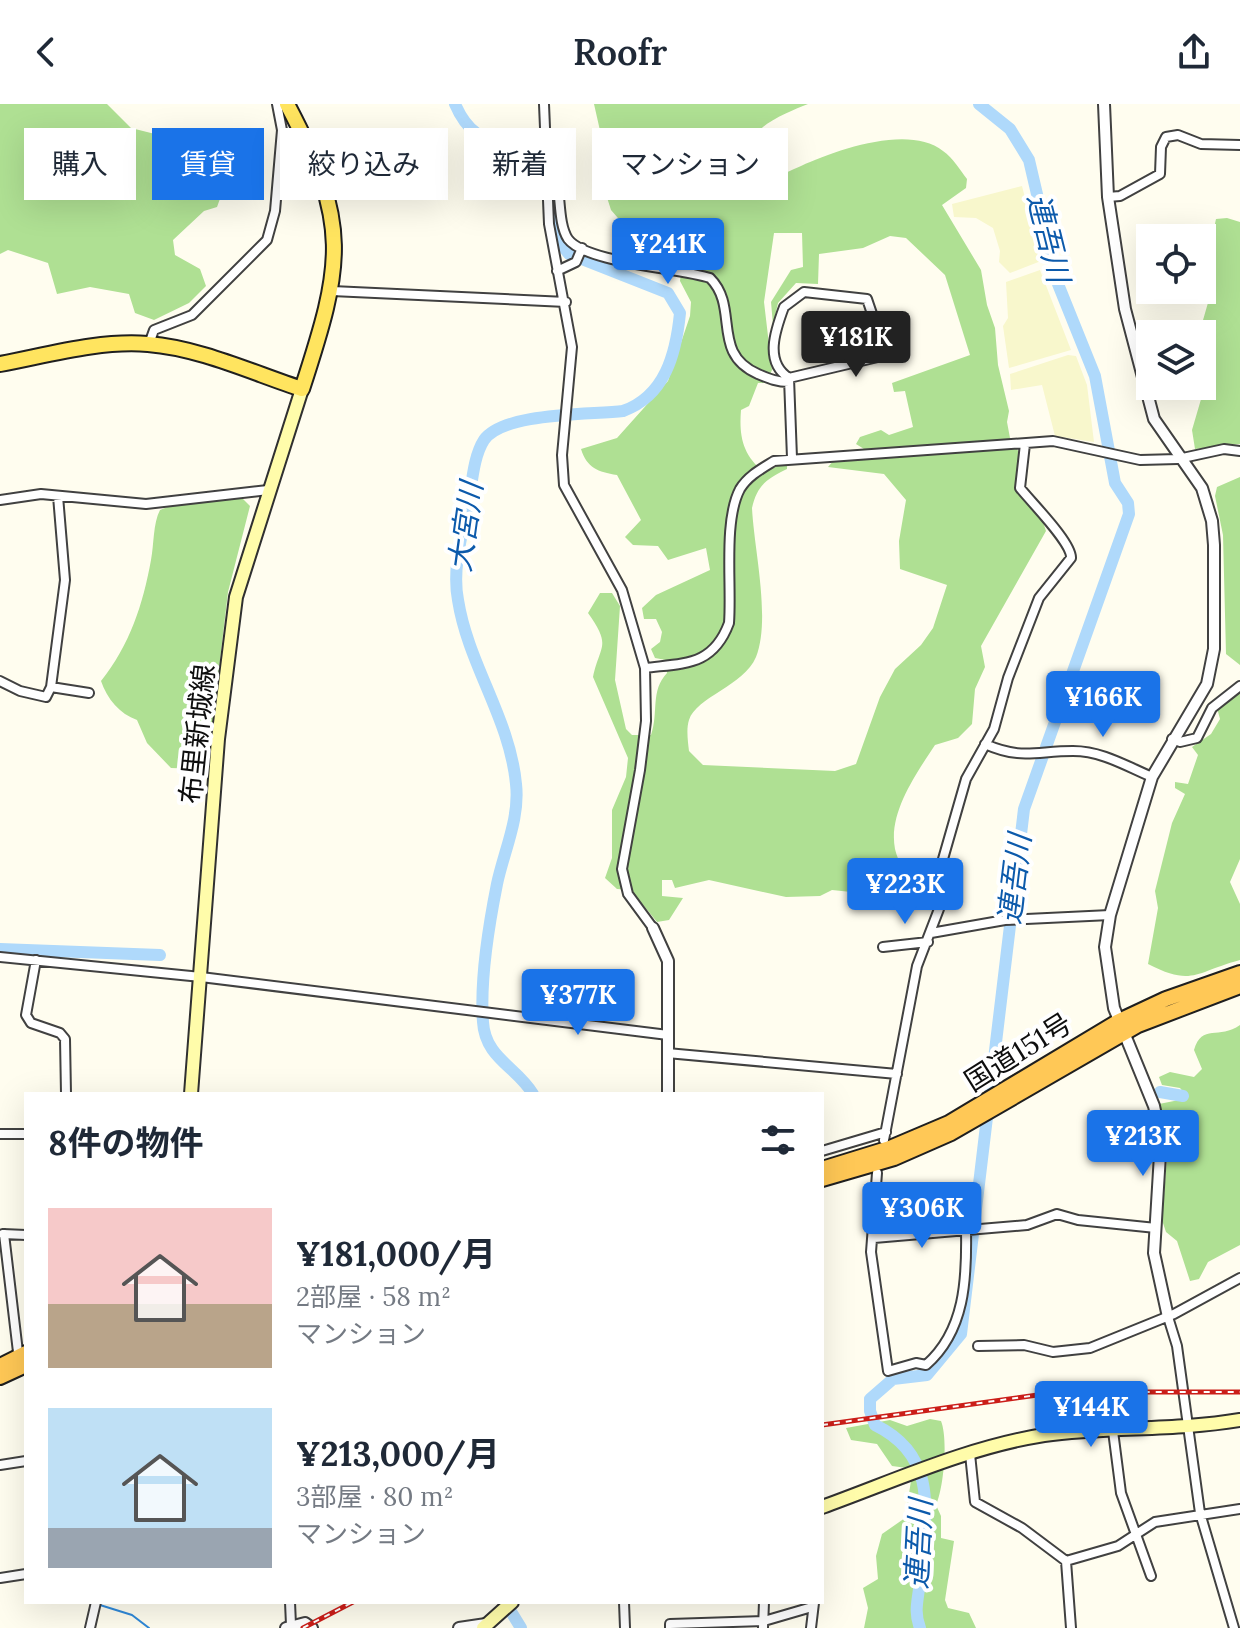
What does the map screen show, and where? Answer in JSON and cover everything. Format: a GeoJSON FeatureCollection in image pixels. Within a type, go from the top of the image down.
{"type":"FeatureCollection","features":[{"type":"Feature","properties":{"kind":"highway","name":"国道151号"},"geometry":{"type":"LineString","coordinates":[[824,1178],[894,1158],[1002,1100],[1166,999],[1240,973]]}},
{"type":"Feature","properties":{"kind":"highway","name":"国道151号"},"geometry":{"type":"LineString","coordinates":[[1121,1027],[1240,986]]}},
{"type":"Feature","properties":{"kind":"highway","name":"国道151号"},"geometry":{"type":"LineString","coordinates":[[824,1168],[915,1139],[978,1114]]}},
{"type":"Feature","properties":{"kind":"highway"},"geometry":{"type":"LineString","coordinates":[[0,1366],[24,1358]]}},
{"type":"Feature","properties":{"kind":"highway"},"geometry":{"type":"LineString","coordinates":[[0,1377],[24,1359]]}},
{"type":"Feature","properties":{"kind":"main road"},"geometry":{"type":"LineString","coordinates":[[0,364],[110,345],[149,344],[201,355],[302,389],[332,291],[335,244],[326,187],[317,162],[287,104]]}},
{"type":"Feature","properties":{"kind":"main road","name":"布里新城線"},"geometry":{"type":"LineString","coordinates":[[191,1092],[218,739],[236,597],[302,389]]}},
{"type":"Feature","properties":{"kind":"main road"},"geometry":{"type":"LineString","coordinates":[[824,1506],[970,1454],[1046,1435],[1188,1428],[1240,1420]]}},
{"type":"Feature","properties":{"kind":"main road"},"geometry":{"type":"LineString","coordinates":[[485,1626],[507,1605]]}},
{"type":"Feature","properties":{"kind":"street"},"geometry":{"type":"LineString","coordinates":[[149,344],[154,330],[192,315],[267,240],[275,211],[282,130],[277,104]]}},
{"type":"Feature","properties":{"kind":"street"},"geometry":{"type":"LineString","coordinates":[[544,104],[545,128]]}},
{"type":"Feature","properties":{"kind":"street"},"geometry":{"type":"LineString","coordinates":[[1104,104],[1108,197],[1122,294],[1147,400],[1154,419],[1178,459],[1202,488],[1212,521],[1214,649],[1207,684],[1152,777],[1110,915],[1105,963],[1121,1027],[1154,1106],[1161,1138],[1156,1274],[1177,1346],[1200,1513],[1234,1628]]}},
{"type":"Feature","properties":{"kind":"street"},"geometry":{"type":"LineString","coordinates":[[1108,197],[1120,196],[1160,174],[1161,147],[1166,137],[1178,135],[1201,144],[1240,145]]}},
{"type":"Feature","properties":{"kind":"street"},"geometry":{"type":"LineString","coordinates":[[548,200],[549,224],[572,347],[565,422],[564,485],[626,599],[645,668],[646,721],[642,758],[622,869],[628,894],[653,928],[668,961],[668,1092]]}},
{"type":"Feature","properties":{"kind":"street"},"geometry":{"type":"LineString","coordinates":[[560,200],[567,238],[581,249],[619,261],[710,278],[723,300],[729,344],[736,359],[744,368],[776,382],[789,380],[882,356],[885,352],[867,299],[804,292],[798,293],[784,307],[773,354],[780,372],[789,380],[792,458]]}},
{"type":"Feature","properties":{"kind":"street"},"geometry":{"type":"LineString","coordinates":[[557,271],[576,262],[581,249]]}},
{"type":"Feature","properties":{"kind":"street"},"geometry":{"type":"LineString","coordinates":[[332,291],[566,302]]}},
{"type":"Feature","properties":{"kind":"street"},"geometry":{"type":"LineString","coordinates":[[645,668],[706,657],[723,640],[729,623],[732,510],[741,488],[752,475],[774,461],[1059,441],[1140,460],[1178,459],[1224,449],[1240,451]]}},
{"type":"Feature","properties":{"kind":"street"},"geometry":{"type":"LineString","coordinates":[[824,1151],[885,1136],[917,966],[941,901],[943,859],[966,779],[998,719],[1008,678],[1039,598],[1071,558],[1067,541],[1051,528],[1020,488],[1025,444]]}},
{"type":"Feature","properties":{"kind":"street"},"geometry":{"type":"LineString","coordinates":[[0,500],[41,494],[146,504],[268,490]]}},
{"type":"Feature","properties":{"kind":"street"},"geometry":{"type":"LineString","coordinates":[[0,681],[20,691],[46,697],[51,687],[65,580],[58,496]]}},
{"type":"Feature","properties":{"kind":"street"},"geometry":{"type":"LineString","coordinates":[[1172,739],[1180,742],[1197,738],[1212,708],[1240,686]]}},
{"type":"Feature","properties":{"kind":"street"},"geometry":{"type":"LineString","coordinates":[[51,687],[89,693]]}},
{"type":"Feature","properties":{"kind":"street"},"geometry":{"type":"LineString","coordinates":[[985,744],[1018,756],[1074,751],[1100,755],[1152,777]]}},
{"type":"Feature","properties":{"kind":"street"},"geometry":{"type":"LineString","coordinates":[[883,947],[1005,920],[1110,915]]}},
{"type":"Feature","properties":{"kind":"street"},"geometry":{"type":"LineString","coordinates":[[0,957],[201,977],[668,1035]]}},
{"type":"Feature","properties":{"kind":"street"},"geometry":{"type":"LineString","coordinates":[[36,960],[26,1015],[31,1023],[60,1033],[65,1039],[66,1092]]}},
{"type":"Feature","properties":{"kind":"street"},"geometry":{"type":"LineString","coordinates":[[667,1053],[897,1074]]}},
{"type":"Feature","properties":{"kind":"street"},"geometry":{"type":"LineString","coordinates":[[0,1134],[24,1134]]}},
{"type":"Feature","properties":{"kind":"street"},"geometry":{"type":"LineString","coordinates":[[877,1173],[872,1208],[873,1273],[888,1371],[916,1363],[926,1365],[953,1334],[961,1300],[967,1230]]}},
{"type":"Feature","properties":{"kind":"street"},"geometry":{"type":"LineString","coordinates":[[874,1238],[1027,1225],[1057,1214],[1078,1220],[1156,1228]]}},
{"type":"Feature","properties":{"kind":"street"},"geometry":{"type":"LineString","coordinates":[[24,1235],[2,1234],[18,1352],[24,1357]]}},
{"type":"Feature","properties":{"kind":"street"},"geometry":{"type":"LineString","coordinates":[[978,1346],[1024,1345],[1053,1352],[1090,1348],[1168,1317],[1240,1278]]}},
{"type":"Feature","properties":{"kind":"street"},"geometry":{"type":"LineString","coordinates":[[1113,1431],[1121,1493],[1151,1576]]}},
{"type":"Feature","properties":{"kind":"street"},"geometry":{"type":"LineString","coordinates":[[970,1454],[973,1496],[980,1507],[1022,1528],[1066,1561],[1071,1628]]}},
{"type":"Feature","properties":{"kind":"street"},"geometry":{"type":"LineString","coordinates":[[0,1465],[24,1461]]}},
{"type":"Feature","properties":{"kind":"street"},"geometry":{"type":"LineString","coordinates":[[1066,1561],[1118,1546],[1155,1522],[1240,1509]]}},
{"type":"Feature","properties":{"kind":"street"},"geometry":{"type":"LineString","coordinates":[[0,1578],[24,1574]]}},
{"type":"Feature","properties":{"kind":"street"},"geometry":{"type":"LineString","coordinates":[[90,1628],[96,1604]]}},
{"type":"Feature","properties":{"kind":"street"},"geometry":{"type":"LineString","coordinates":[[290,1604],[288,1627],[305,1623],[312,1628]]}},
{"type":"Feature","properties":{"kind":"street"},"geometry":{"type":"LineString","coordinates":[[624,1604],[625,1628]]}},
{"type":"Feature","properties":{"kind":"street"},"geometry":{"type":"LineString","coordinates":[[670,1628],[670,1624],[764,1624],[813,1605],[811,1628]]}},
{"type":"Feature","properties":{"kind":"street"},"geometry":{"type":"LineString","coordinates":[[459,1628],[485,1626]]}},
{"type":"Feature","properties":{"kind":"green space"},"geometry":{"type":"Polygon","coordinates":[[[0,104],[107,104],[131,128],[24,128],[24,200],[136,200],[136,129],[152,133],[152,200],[220,200],[217,207],[204,211],[173,240],[175,255],[200,269],[206,286],[189,303],[154,320],[135,313],[129,294],[90,287],[57,294],[48,263],[8,250],[0,254],[0,104]]]}},
{"type":"Feature","properties":{"kind":"green space"},"geometry":{"type":"Polygon","coordinates":[[[594,104],[808,104],[763,128],[599,128],[594,104]]]}},
{"type":"Feature","properties":{"kind":"green space"},"geometry":{"type":"Polygon","coordinates":[[[892,140],[929,143],[943,151],[967,179],[966,188],[942,205],[981,270],[995,328],[998,365],[1009,411],[1007,422],[1010,438],[1020,454],[1018,490],[1042,519],[1046,531],[981,646],[985,667],[975,689],[972,724],[958,738],[935,745],[905,794],[894,835],[898,859],[911,890],[897,903],[868,903],[861,893],[832,890],[820,896],[786,897],[709,880],[675,888],[672,880],[662,880],[662,896],[683,898],[669,920],[657,922],[631,890],[617,889],[605,878],[612,858],[612,810],[626,777],[628,758],[593,677],[602,639],[588,613],[600,593],[612,593],[620,606],[615,680],[626,729],[632,735],[651,735],[658,687],[667,673],[666,660],[655,658],[651,649],[660,642],[662,632],[656,619],[644,619],[642,608],[656,595],[710,570],[706,548],[668,560],[658,546],[633,545],[625,537],[641,520],[617,475],[594,468],[586,461],[581,449],[617,438],[668,381],[690,316],[691,302],[680,281],[685,246],[652,240],[643,247],[611,210],[608,200],[788,200],[788,171],[852,147],[892,140]],[[774,233],[764,302],[772,370],[766,383],[758,383],[749,406],[741,410],[741,428],[747,452],[764,472],[787,462],[787,469],[768,480],[757,494],[752,508],[762,604],[756,657],[741,676],[701,705],[689,720],[689,751],[703,765],[835,771],[856,764],[880,697],[895,669],[921,645],[933,628],[947,585],[900,569],[899,541],[906,500],[884,474],[828,467],[834,460],[863,457],[864,449],[856,444],[860,437],[881,430],[889,435],[913,427],[905,391],[894,392],[892,383],[970,355],[945,275],[906,238],[890,236],[863,248],[819,254],[818,284],[796,283],[778,303],[773,325],[771,302],[791,270],[803,267],[802,233],[774,233]]]}},
{"type":"Feature","properties":{"kind":"green space"},"geometry":{"type":"Polygon","coordinates":[[[1022,186],[1041,261],[1010,273],[999,262],[1000,251],[993,228],[976,218],[954,217],[952,204],[1022,186]]]}},
{"type":"Feature","properties":{"kind":"green space"},"geometry":{"type":"Polygon","coordinates":[[[1216,219],[1240,222],[1240,444],[1195,449],[1192,430],[1201,400],[1216,400],[1216,320],[1203,320],[1208,304],[1216,304],[1216,219]]]}},
{"type":"Feature","properties":{"kind":"green space"},"geometry":{"type":"Polygon","coordinates":[[[1040,270],[1071,350],[1009,368],[1003,326],[1008,318],[1006,282],[1040,270]]]}},
{"type":"Feature","properties":{"kind":"green space"},"geometry":{"type":"Polygon","coordinates":[[[1068,355],[1076,356],[1087,385],[1094,442],[1055,436],[1042,385],[1011,390],[1010,374],[1068,355]]]}},
{"type":"Feature","properties":{"kind":"green space"},"geometry":{"type":"Polygon","coordinates":[[[1240,477],[1240,665],[1226,654],[1223,535],[1215,496],[1217,487],[1240,477]]]}},
{"type":"Feature","properties":{"kind":"green space"},"geometry":{"type":"Polygon","coordinates":[[[242,498],[250,506],[228,592],[209,754],[201,769],[171,768],[147,743],[137,720],[125,714],[111,700],[101,681],[120,653],[139,608],[160,510],[175,504],[242,498]]]}},
{"type":"Feature","properties":{"kind":"green space"},"geometry":{"type":"Polygon","coordinates":[[[1240,691],[1240,859],[1230,882],[1240,904],[1240,960],[1194,975],[1175,975],[1148,964],[1158,908],[1155,891],[1172,823],[1185,794],[1175,788],[1175,782],[1188,784],[1198,755],[1192,747],[1211,734],[1220,719],[1217,708],[1240,691]]]}},
{"type":"Feature","properties":{"kind":"green space"},"geometry":{"type":"Polygon","coordinates":[[[1240,1025],[1240,1245],[1208,1262],[1199,1279],[1190,1281],[1177,1241],[1166,1232],[1162,1220],[1168,1145],[1159,1104],[1179,1100],[1186,1095],[1180,1088],[1162,1085],[1159,1077],[1170,1072],[1194,1077],[1202,1069],[1194,1050],[1197,1042],[1207,1034],[1240,1025]]]}},
{"type":"Feature","properties":{"kind":"green space"},"geometry":{"type":"Polygon","coordinates":[[[930,1419],[941,1421],[944,1439],[943,1475],[936,1505],[941,1516],[941,1538],[954,1541],[945,1600],[948,1608],[969,1613],[976,1628],[864,1628],[868,1608],[863,1588],[878,1579],[876,1556],[882,1534],[905,1518],[911,1481],[907,1468],[892,1466],[877,1444],[851,1440],[846,1428],[890,1420],[907,1426],[930,1419]]]}},
{"type":"Feature","properties":{"kind":"waterway","name":"大宮川"},"geometry":{"type":"LineString","coordinates":[[455,104],[471,128]]}},
{"type":"Feature","properties":{"kind":"waterway","name":"連吾川"},"geometry":{"type":"LineString","coordinates":[[920,1628],[917,1610],[925,1511],[920,1471],[911,1454],[896,1438],[875,1425],[870,1399],[893,1379],[927,1375],[961,1334],[1024,809],[1129,514],[1128,503],[1115,483],[1095,376],[1058,284],[1029,160],[1010,129],[979,104]]}},
{"type":"Feature","properties":{"kind":"waterway","name":"大宮川"},"geometry":{"type":"LineString","coordinates":[[531,1092],[489,1045],[483,1022],[488,935],[517,797],[506,737],[470,647],[456,588],[457,564],[473,471],[484,440],[494,431],[510,424],[549,416],[623,411],[649,395],[666,372],[680,313],[668,293],[569,254],[559,239],[553,200]]}},
{"type":"Feature","properties":{"kind":"waterway"},"geometry":{"type":"LineString","coordinates":[[0,949],[160,955]]}},
{"type":"Feature","properties":{"kind":"waterway"},"geometry":{"type":"LineString","coordinates":[[1160,1092],[1183,1096]]}},
{"type":"Feature","properties":{"kind":"waterway","name":"大宮川"},"geometry":{"type":"LineString","coordinates":[[506,1604],[521,1628]]}},
{"type":"Feature","properties":{"kind":"waterway"},"geometry":{"type":"LineString","coordinates":[[100,1605],[132,1615],[149,1628]]}},
{"type":"Feature","properties":{"kind":"railway"},"geometry":{"type":"LineString","coordinates":[[824,1425],[1059,1392],[1240,1392]]}},
{"type":"Feature","properties":{"kind":"railway"},"geometry":{"type":"LineString","coordinates":[[303,1628],[349,1604]]}}]}
